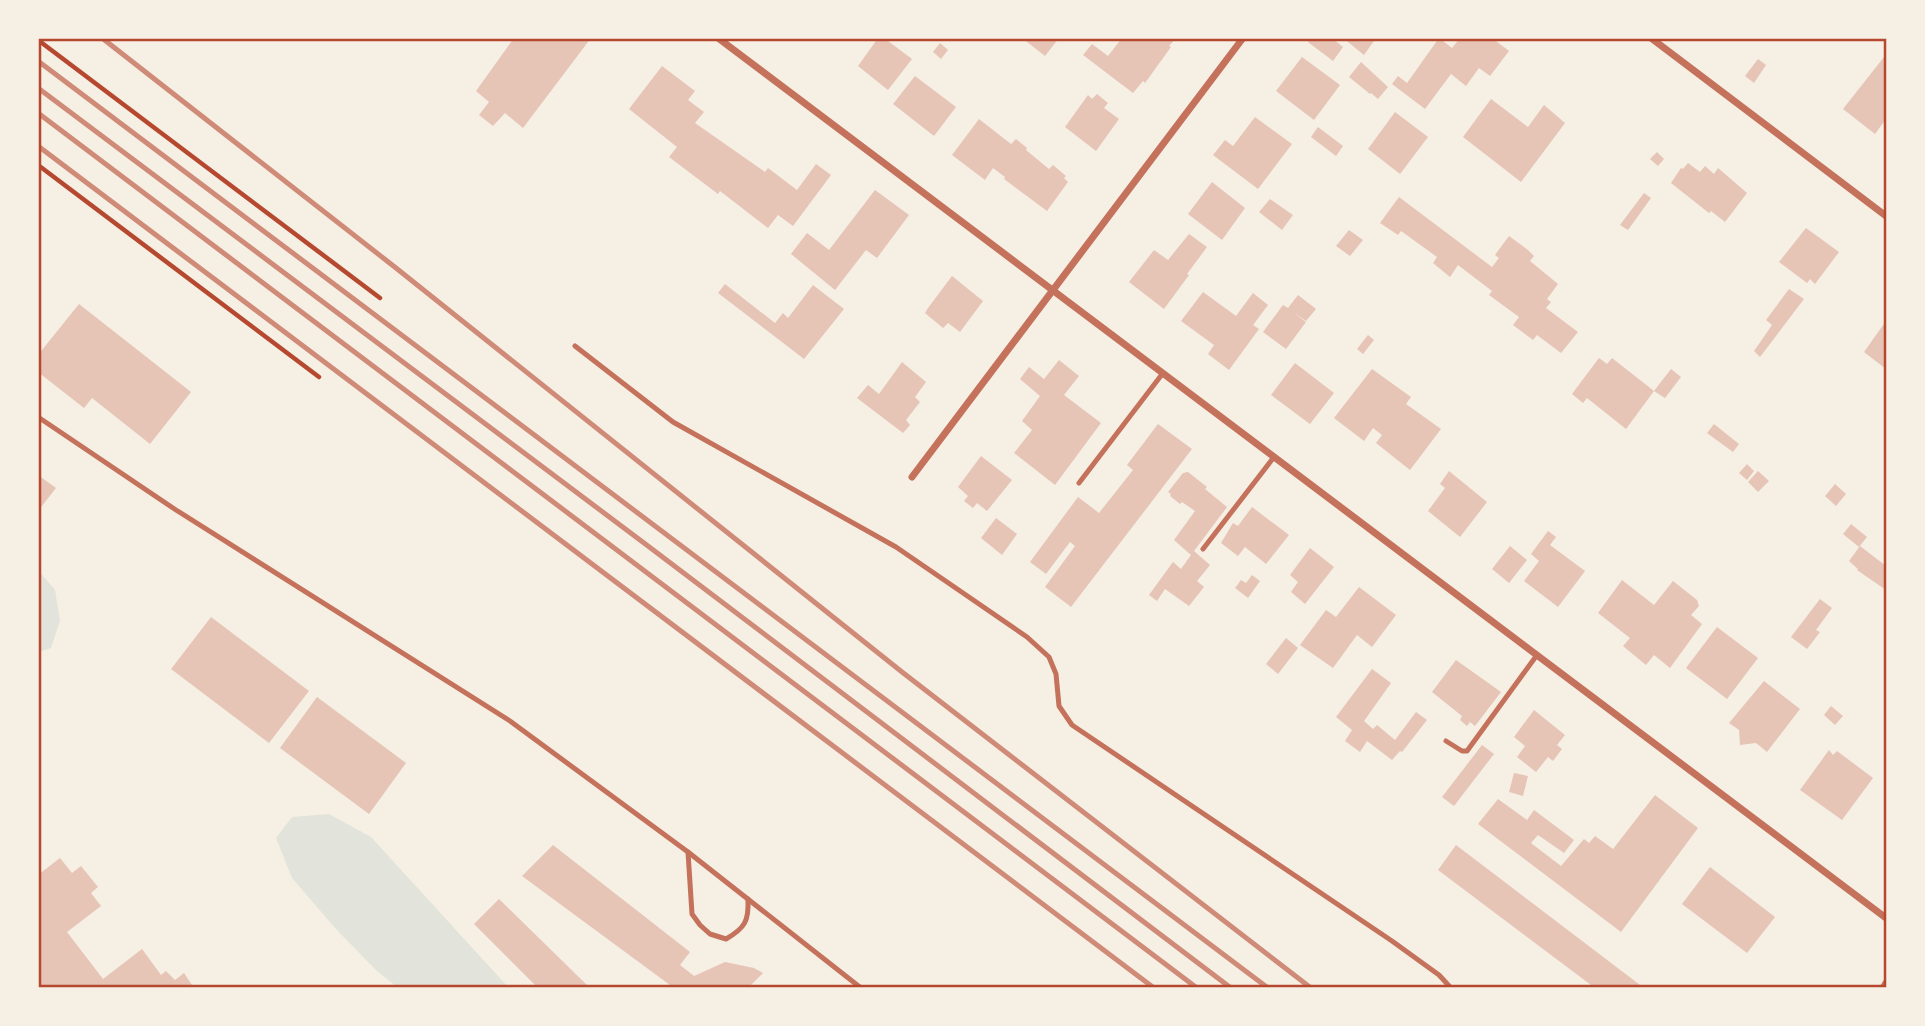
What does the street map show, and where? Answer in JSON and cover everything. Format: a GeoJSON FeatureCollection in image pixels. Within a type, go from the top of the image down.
{"type":"FeatureCollection","features":[{"type":"Feature","properties":{"kind":"street"},"geometry":{"type":"LineString","coordinates":[[719,38],[1886,918]]}},
{"type":"Feature","properties":{"kind":"street"},"geometry":{"type":"LineString","coordinates":[[912,477],[1242,38]]}},
{"type":"Feature","properties":{"kind":"street"},"geometry":{"type":"LineString","coordinates":[[1651,38],[1886,216]]}},
{"type":"Feature","properties":{"kind":"street"},"geometry":{"type":"LineString","coordinates":[[1883,988],[1886,983]]}},
{"type":"Feature","properties":{"kind":"lane"},"geometry":{"type":"LineString","coordinates":[[575,346],[673,422],[896,547],[1027,637],[1049,657],[1056,674],[1059,706],[1072,724],[1392,941],[1440,975],[1451,988]]}},
{"type":"Feature","properties":{"kind":"lane"},"geometry":{"type":"LineString","coordinates":[[1079,483],[1163,373]]}},
{"type":"Feature","properties":{"kind":"lane"},"geometry":{"type":"LineString","coordinates":[[38,417],[176,510],[510,721],[688,852],[861,988]]}},
{"type":"Feature","properties":{"kind":"lane"},"geometry":{"type":"LineString","coordinates":[[1203,549],[1274,457]]}},
{"type":"Feature","properties":{"kind":"lane"},"geometry":{"type":"LineString","coordinates":[[1446,741],[1462,751],[1467,751],[1537,655]]}},
{"type":"Feature","properties":{"kind":"lane"},"geometry":{"type":"LineString","coordinates":[[688,852],[692,914],[699,925],[710,934],[726,939],[736,933],[747,921],[748,899]]}},
{"type":"Feature","properties":{"kind":"path"},"geometry":{"type":"LineString","coordinates":[[38,40],[380,298]]}},
{"type":"Feature","properties":{"kind":"path"},"geometry":{"type":"LineString","coordinates":[[38,165],[319,377]]}},
{"type":"Feature","properties":{"kind":"shaded area"},"geometry":{"type":"Polygon","coordinates":[[[38,570],[55,590],[60,621],[51,648],[39,652],[38,570]]]}},
{"type":"Feature","properties":{"kind":"shaded area"},"geometry":{"type":"Polygon","coordinates":[[[329,814],[371,837],[508,987],[397,987],[376,970],[292,878],[276,838],[292,817],[329,814]]]}},
{"type":"Feature","properties":{"kind":"building"},"geometry":{"type":"Polygon","coordinates":[[[514,38],[591,38],[523,128],[505,113],[493,126],[479,115],[489,102],[476,91],[514,38]]]}},
{"type":"Feature","properties":{"kind":"building"},"geometry":{"type":"Polygon","coordinates":[[[878,38],[884,38],[912,59],[888,90],[858,66],[878,38]]]}},
{"type":"Feature","properties":{"kind":"building"},"geometry":{"type":"Polygon","coordinates":[[[1022,38],[1059,38],[1045,56],[1022,38]]]}},
{"type":"Feature","properties":{"kind":"building"},"geometry":{"type":"Polygon","coordinates":[[[1122,38],[1176,38],[1145,83],[1143,81],[1133,93],[1083,55],[1092,44],[1108,56],[1122,38]]]}},
{"type":"Feature","properties":{"kind":"building"},"geometry":{"type":"Polygon","coordinates":[[[1311,38],[1332,38],[1343,47],[1333,61],[1308,42],[1311,38]]]}},
{"type":"Feature","properties":{"kind":"building"},"geometry":{"type":"Polygon","coordinates":[[[1343,38],[1376,38],[1364,55],[1343,38]]]}},
{"type":"Feature","properties":{"kind":"building"},"geometry":{"type":"Polygon","coordinates":[[[1439,38],[1452,48],[1460,38],[1492,38],[1509,51],[1490,76],[1479,68],[1466,86],[1451,74],[1425,109],[1392,84],[1398,76],[1407,83],[1439,38]]]}},
{"type":"Feature","properties":{"kind":"building"},"geometry":{"type":"Polygon","coordinates":[[[940,43],[948,50],[941,59],[933,52],[940,43]]]}},
{"type":"Feature","properties":{"kind":"building"},"geometry":{"type":"Polygon","coordinates":[[[1302,57],[1340,85],[1314,120],[1276,91],[1302,57]]]}},
{"type":"Feature","properties":{"kind":"building"},"geometry":{"type":"Polygon","coordinates":[[[1884,57],[1886,119],[1875,134],[1843,109],[1884,57]]]}},
{"type":"Feature","properties":{"kind":"building"},"geometry":{"type":"Polygon","coordinates":[[[1758,59],[1766,65],[1754,83],[1745,76],[1758,59]]]}},
{"type":"Feature","properties":{"kind":"building"},"geometry":{"type":"Polygon","coordinates":[[[1361,62],[1388,87],[1378,99],[1349,77],[1361,62]]]}},
{"type":"Feature","properties":{"kind":"building"},"geometry":{"type":"Polygon","coordinates":[[[662,66],[695,91],[688,100],[704,112],[695,123],[765,172],[768,168],[797,190],[816,164],[831,175],[793,226],[778,215],[768,228],[720,191],[718,194],[669,157],[677,147],[629,109],[662,66]]]}},
{"type":"Feature","properties":{"kind":"building"},"geometry":{"type":"Polygon","coordinates":[[[915,76],[956,107],[934,136],[893,104],[915,76]]]}},
{"type":"Feature","properties":{"kind":"building"},"geometry":{"type":"Polygon","coordinates":[[[1097,94],[1108,103],[1104,108],[1119,119],[1096,151],[1065,127],[1088,95],[1092,99],[1097,94]]]}},
{"type":"Feature","properties":{"kind":"building"},"geometry":{"type":"Polygon","coordinates":[[[1491,99],[1528,127],[1544,105],[1565,123],[1521,182],[1463,137],[1491,99]]]}},
{"type":"Feature","properties":{"kind":"building"},"geometry":{"type":"Polygon","coordinates":[[[1395,112],[1428,137],[1400,174],[1368,149],[1395,112]]]}},
{"type":"Feature","properties":{"kind":"building"},"geometry":{"type":"Polygon","coordinates":[[[1255,117],[1292,144],[1258,189],[1213,155],[1225,140],[1233,146],[1255,117]]]}},
{"type":"Feature","properties":{"kind":"building"},"geometry":{"type":"Polygon","coordinates":[[[979,119],[1011,144],[1016,139],[1049,169],[1053,165],[1066,176],[1064,178],[1068,182],[1047,211],[993,168],[985,180],[952,155],[979,119]]]}},
{"type":"Feature","properties":{"kind":"building"},"geometry":{"type":"Polygon","coordinates":[[[1318,127],[1343,146],[1336,156],[1311,137],[1318,127]]]}},
{"type":"Feature","properties":{"kind":"building"},"geometry":{"type":"Polygon","coordinates":[[[1657,152],[1664,159],[1658,166],[1650,159],[1657,152]]]}},
{"type":"Feature","properties":{"kind":"building"},"geometry":{"type":"Polygon","coordinates":[[[1688,163],[1700,172],[1705,166],[1714,174],[1718,168],[1747,193],[1725,222],[1671,183],[1688,163]]]}},
{"type":"Feature","properties":{"kind":"building"},"geometry":{"type":"Polygon","coordinates":[[[1212,182],[1245,208],[1222,240],[1188,214],[1212,182]]]}},
{"type":"Feature","properties":{"kind":"building"},"geometry":{"type":"Polygon","coordinates":[[[875,190],[909,215],[877,258],[866,250],[835,290],[791,254],[807,233],[829,250],[875,190]]]}},
{"type":"Feature","properties":{"kind":"building"},"geometry":{"type":"Polygon","coordinates":[[[1644,193],[1651,198],[1628,230],[1620,225],[1644,193]]]}},
{"type":"Feature","properties":{"kind":"building"},"geometry":{"type":"Polygon","coordinates":[[[1399,197],[1492,267],[1499,258],[1495,255],[1509,236],[1528,250],[1534,256],[1530,261],[1558,284],[1547,299],[1551,302],[1546,308],[1578,332],[1561,353],[1537,335],[1533,340],[1513,325],[1519,317],[1489,295],[1492,291],[1458,265],[1450,277],[1433,263],[1437,257],[1401,231],[1398,235],[1380,223],[1399,197]]]}},
{"type":"Feature","properties":{"kind":"building"},"geometry":{"type":"Polygon","coordinates":[[[1270,199],[1293,215],[1282,230],[1259,212],[1270,199]]]}},
{"type":"Feature","properties":{"kind":"building"},"geometry":{"type":"Polygon","coordinates":[[[1806,228],[1839,252],[1815,284],[1810,279],[1807,283],[1779,262],[1806,228]]]}},
{"type":"Feature","properties":{"kind":"building"},"geometry":{"type":"Polygon","coordinates":[[[1349,230],[1363,240],[1350,256],[1336,246],[1349,230]]]}},
{"type":"Feature","properties":{"kind":"building"},"geometry":{"type":"Polygon","coordinates":[[[1189,234],[1207,247],[1164,309],[1129,282],[1154,250],[1168,260],[1189,234]]]}},
{"type":"Feature","properties":{"kind":"building"},"geometry":{"type":"Polygon","coordinates":[[[952,276],[983,301],[960,332],[948,323],[943,328],[925,313],[952,276]]]}},
{"type":"Feature","properties":{"kind":"building"},"geometry":{"type":"Polygon","coordinates":[[[725,284],[775,323],[783,313],[788,318],[813,285],[844,309],[804,359],[718,293],[725,284]]]}},
{"type":"Feature","properties":{"kind":"building"},"geometry":{"type":"Polygon","coordinates":[[[1789,289],[1804,299],[1760,357],[1754,351],[1772,325],[1766,320],[1789,289]]]}},
{"type":"Feature","properties":{"kind":"building"},"geometry":{"type":"Polygon","coordinates":[[[1203,292],[1236,316],[1253,293],[1268,305],[1253,325],[1259,329],[1229,370],[1208,354],[1214,345],[1181,321],[1203,292]]]}},
{"type":"Feature","properties":{"kind":"building"},"geometry":{"type":"Polygon","coordinates":[[[1298,295],[1316,309],[1306,321],[1294,313],[1306,322],[1286,349],[1263,332],[1283,305],[1288,308],[1298,295]]]}},
{"type":"Feature","properties":{"kind":"building"},"geometry":{"type":"Polygon","coordinates":[[[79,304],[191,392],[150,444],[92,398],[84,408],[38,372],[38,355],[79,304]]]}},
{"type":"Feature","properties":{"kind":"building"},"geometry":{"type":"Polygon","coordinates":[[[1886,321],[1886,369],[1864,352],[1886,321]]]}},
{"type":"Feature","properties":{"kind":"building"},"geometry":{"type":"Polygon","coordinates":[[[1368,335],[1374,340],[1363,354],[1357,349],[1368,335]]]}},
{"type":"Feature","properties":{"kind":"building"},"geometry":{"type":"Polygon","coordinates":[[[1599,358],[1607,364],[1612,358],[1654,391],[1626,429],[1587,398],[1583,403],[1572,394],[1599,358]]]}},
{"type":"Feature","properties":{"kind":"building"},"geometry":{"type":"Polygon","coordinates":[[[1059,360],[1079,376],[1064,395],[1101,423],[1055,485],[1014,453],[1032,430],[1022,421],[1040,396],[1020,379],[1029,367],[1044,379],[1059,360]]]}},
{"type":"Feature","properties":{"kind":"building"},"geometry":{"type":"Polygon","coordinates":[[[902,362],[926,382],[915,397],[920,402],[906,420],[910,425],[903,433],[857,398],[868,385],[879,394],[902,362]]]}},
{"type":"Feature","properties":{"kind":"building"},"geometry":{"type":"Polygon","coordinates":[[[1295,363],[1334,393],[1310,424],[1271,395],[1295,363]]]}},
{"type":"Feature","properties":{"kind":"building"},"geometry":{"type":"Polygon","coordinates":[[[1372,369],[1411,397],[1406,404],[1441,429],[1410,470],[1376,443],[1382,435],[1373,428],[1364,441],[1334,418],[1372,369]]]}},
{"type":"Feature","properties":{"kind":"building"},"geometry":{"type":"Polygon","coordinates":[[[1671,369],[1681,377],[1665,398],[1654,391],[1671,369]]]}},
{"type":"Feature","properties":{"kind":"building"},"geometry":{"type":"Polygon","coordinates":[[[1158,424],[1192,449],[1071,607],[1045,587],[1075,546],[1070,542],[1046,574],[1030,562],[1078,497],[1099,513],[1133,470],[1127,465],[1158,424]]]}},
{"type":"Feature","properties":{"kind":"building"},"geometry":{"type":"Polygon","coordinates":[[[1714,424],[1739,444],[1733,452],[1707,433],[1714,424]]]}},
{"type":"Feature","properties":{"kind":"building"},"geometry":{"type":"Polygon","coordinates":[[[981,456],[1012,480],[987,511],[977,503],[973,508],[964,501],[968,496],[958,487],[981,456]]]}},
{"type":"Feature","properties":{"kind":"building"},"geometry":{"type":"Polygon","coordinates":[[[1747,464],[1754,471],[1747,480],[1739,473],[1747,464]]]}},
{"type":"Feature","properties":{"kind":"building"},"geometry":{"type":"Polygon","coordinates":[[[1449,471],[1487,502],[1460,537],[1428,511],[1445,488],[1440,484],[1449,471]]]}},
{"type":"Feature","properties":{"kind":"building"},"geometry":{"type":"Polygon","coordinates":[[[1758,471],[1769,481],[1758,492],[1748,482],[1758,471]]]}},
{"type":"Feature","properties":{"kind":"building"},"geometry":{"type":"Polygon","coordinates":[[[1188,472],[1227,507],[1194,551],[1210,565],[1197,581],[1204,587],[1189,606],[1165,589],[1157,601],[1149,595],[1173,562],[1181,569],[1191,555],[1174,540],[1195,511],[1182,502],[1180,504],[1168,492],[1183,473],[1188,472]]]}},
{"type":"Feature","properties":{"kind":"building"},"geometry":{"type":"Polygon","coordinates":[[[38,475],[56,488],[38,511],[38,475]]]}},
{"type":"Feature","properties":{"kind":"building"},"geometry":{"type":"Polygon","coordinates":[[[1835,484],[1846,494],[1836,506],[1825,496],[1835,484]]]}},
{"type":"Feature","properties":{"kind":"building"},"geometry":{"type":"Polygon","coordinates":[[[1252,507],[1289,535],[1266,564],[1245,547],[1238,556],[1221,543],[1233,523],[1238,526],[1252,507]]]}},
{"type":"Feature","properties":{"kind":"building"},"geometry":{"type":"Polygon","coordinates":[[[996,518],[1017,534],[1002,555],[981,538],[996,518]]]}},
{"type":"Feature","properties":{"kind":"building"},"geometry":{"type":"Polygon","coordinates":[[[1851,524],[1867,537],[1859,547],[1843,534],[1851,524]]]}},
{"type":"Feature","properties":{"kind":"building"},"geometry":{"type":"Polygon","coordinates":[[[1548,531],[1556,537],[1550,545],[1585,571],[1558,607],[1524,581],[1539,561],[1531,554],[1548,531]]]}},
{"type":"Feature","properties":{"kind":"building"},"geometry":{"type":"Polygon","coordinates":[[[1510,546],[1527,560],[1509,583],[1492,569],[1510,546]]]}},
{"type":"Feature","properties":{"kind":"building"},"geometry":{"type":"Polygon","coordinates":[[[1860,546],[1886,566],[1886,590],[1857,570],[1849,561],[1860,546]]]}},
{"type":"Feature","properties":{"kind":"building"},"geometry":{"type":"Polygon","coordinates":[[[1310,548],[1334,567],[1305,604],[1291,592],[1298,582],[1290,575],[1310,548]]]}},
{"type":"Feature","properties":{"kind":"building"},"geometry":{"type":"Polygon","coordinates":[[[1252,575],[1260,581],[1248,598],[1235,588],[1241,580],[1246,583],[1252,575]]]}},
{"type":"Feature","properties":{"kind":"building"},"geometry":{"type":"Polygon","coordinates":[[[1622,580],[1654,605],[1673,581],[1697,600],[1699,606],[1691,615],[1702,624],[1670,668],[1654,655],[1646,665],[1623,646],[1630,638],[1598,613],[1622,580]]]}},
{"type":"Feature","properties":{"kind":"building"},"geometry":{"type":"Polygon","coordinates":[[[1359,587],[1396,615],[1372,647],[1357,635],[1333,668],[1300,645],[1326,610],[1336,617],[1359,587]]]}},
{"type":"Feature","properties":{"kind":"building"},"geometry":{"type":"Polygon","coordinates":[[[1820,599],[1832,608],[1816,630],[1820,632],[1807,649],[1791,637],[1820,599]]]}},
{"type":"Feature","properties":{"kind":"building"},"geometry":{"type":"Polygon","coordinates":[[[211,617],[309,691],[269,743],[171,669],[211,617]]]}},
{"type":"Feature","properties":{"kind":"building"},"geometry":{"type":"Polygon","coordinates":[[[1717,627],[1758,658],[1727,699],[1686,668],[1717,627]]]}},
{"type":"Feature","properties":{"kind":"building"},"geometry":{"type":"Polygon","coordinates":[[[1286,638],[1298,648],[1278,674],[1266,664],[1286,638]]]}},
{"type":"Feature","properties":{"kind":"building"},"geometry":{"type":"Polygon","coordinates":[[[1456,660],[1501,692],[1475,726],[1470,722],[1467,726],[1460,720],[1462,716],[1432,692],[1456,660]]]}},
{"type":"Feature","properties":{"kind":"building"},"geometry":{"type":"Polygon","coordinates":[[[1372,669],[1391,683],[1364,721],[1373,729],[1377,725],[1395,740],[1416,712],[1427,720],[1402,752],[1392,760],[1367,741],[1360,752],[1345,741],[1352,730],[1336,717],[1372,669]]]}},
{"type":"Feature","properties":{"kind":"building"},"geometry":{"type":"Polygon","coordinates":[[[1764,681],[1800,709],[1767,752],[1756,743],[1740,745],[1739,730],[1729,723],[1764,681]]]}},
{"type":"Feature","properties":{"kind":"building"},"geometry":{"type":"Polygon","coordinates":[[[317,697],[406,763],[369,814],[280,748],[317,697]]]}},
{"type":"Feature","properties":{"kind":"building"},"geometry":{"type":"Polygon","coordinates":[[[1831,706],[1843,716],[1835,725],[1824,715],[1831,706]]]}},
{"type":"Feature","properties":{"kind":"building"},"geometry":{"type":"Polygon","coordinates":[[[1534,710],[1565,735],[1557,745],[1562,749],[1553,761],[1548,757],[1536,772],[1517,757],[1525,746],[1514,737],[1534,710]]]}},
{"type":"Feature","properties":{"kind":"building"},"geometry":{"type":"Polygon","coordinates":[[[1482,745],[1494,754],[1454,806],[1442,797],[1482,745]]]}},
{"type":"Feature","properties":{"kind":"building"},"geometry":{"type":"Polygon","coordinates":[[[1829,750],[1833,755],[1837,751],[1873,778],[1842,820],[1800,790],[1829,750]]]}},
{"type":"Feature","properties":{"kind":"building"},"geometry":{"type":"Polygon","coordinates":[[[1514,773],[1528,776],[1523,796],[1509,792],[1514,773]]]}},
{"type":"Feature","properties":{"kind":"building"},"geometry":{"type":"Polygon","coordinates":[[[1655,795],[1698,828],[1621,932],[1478,824],[1498,799],[1527,820],[1534,810],[1574,840],[1564,853],[1538,835],[1531,843],[1561,866],[1584,839],[1589,843],[1595,836],[1613,849],[1655,795]]]}},
{"type":"Feature","properties":{"kind":"building"},"geometry":{"type":"Polygon","coordinates":[[[553,845],[690,952],[680,965],[694,976],[725,962],[754,968],[763,973],[748,988],[674,988],[522,876],[553,845]]]}},
{"type":"Feature","properties":{"kind":"building"},"geometry":{"type":"Polygon","coordinates":[[[1456,845],[1644,988],[1595,988],[1438,870],[1456,845]]]}},
{"type":"Feature","properties":{"kind":"building"},"geometry":{"type":"Polygon","coordinates":[[[60,858],[72,873],[81,866],[98,887],[91,893],[101,906],[67,932],[103,979],[142,949],[161,975],[166,971],[175,980],[184,973],[194,988],[38,988],[38,875],[60,858]]]}},
{"type":"Feature","properties":{"kind":"building"},"geometry":{"type":"Polygon","coordinates":[[[1710,867],[1775,917],[1747,953],[1682,904],[1710,867]]]}},
{"type":"Feature","properties":{"kind":"building"},"geometry":{"type":"Polygon","coordinates":[[[499,899],[590,988],[538,988],[474,924],[499,899]]]}},
{"type":"Feature","properties":{"kind":"railway"},"geometry":{"type":"LineString","coordinates":[[102,38],[396,268],[902,672],[1311,988]]}},
{"type":"Feature","properties":{"kind":"railway"},"geometry":{"type":"LineString","coordinates":[[38,61],[1268,988]]}},
{"type":"Feature","properties":{"kind":"railway"},"geometry":{"type":"LineString","coordinates":[[38,88],[1231,988]]}},
{"type":"Feature","properties":{"kind":"railway"},"geometry":{"type":"LineString","coordinates":[[38,113],[1197,988]]}},
{"type":"Feature","properties":{"kind":"railway"},"geometry":{"type":"LineString","coordinates":[[38,146],[1154,988]]}}]}
